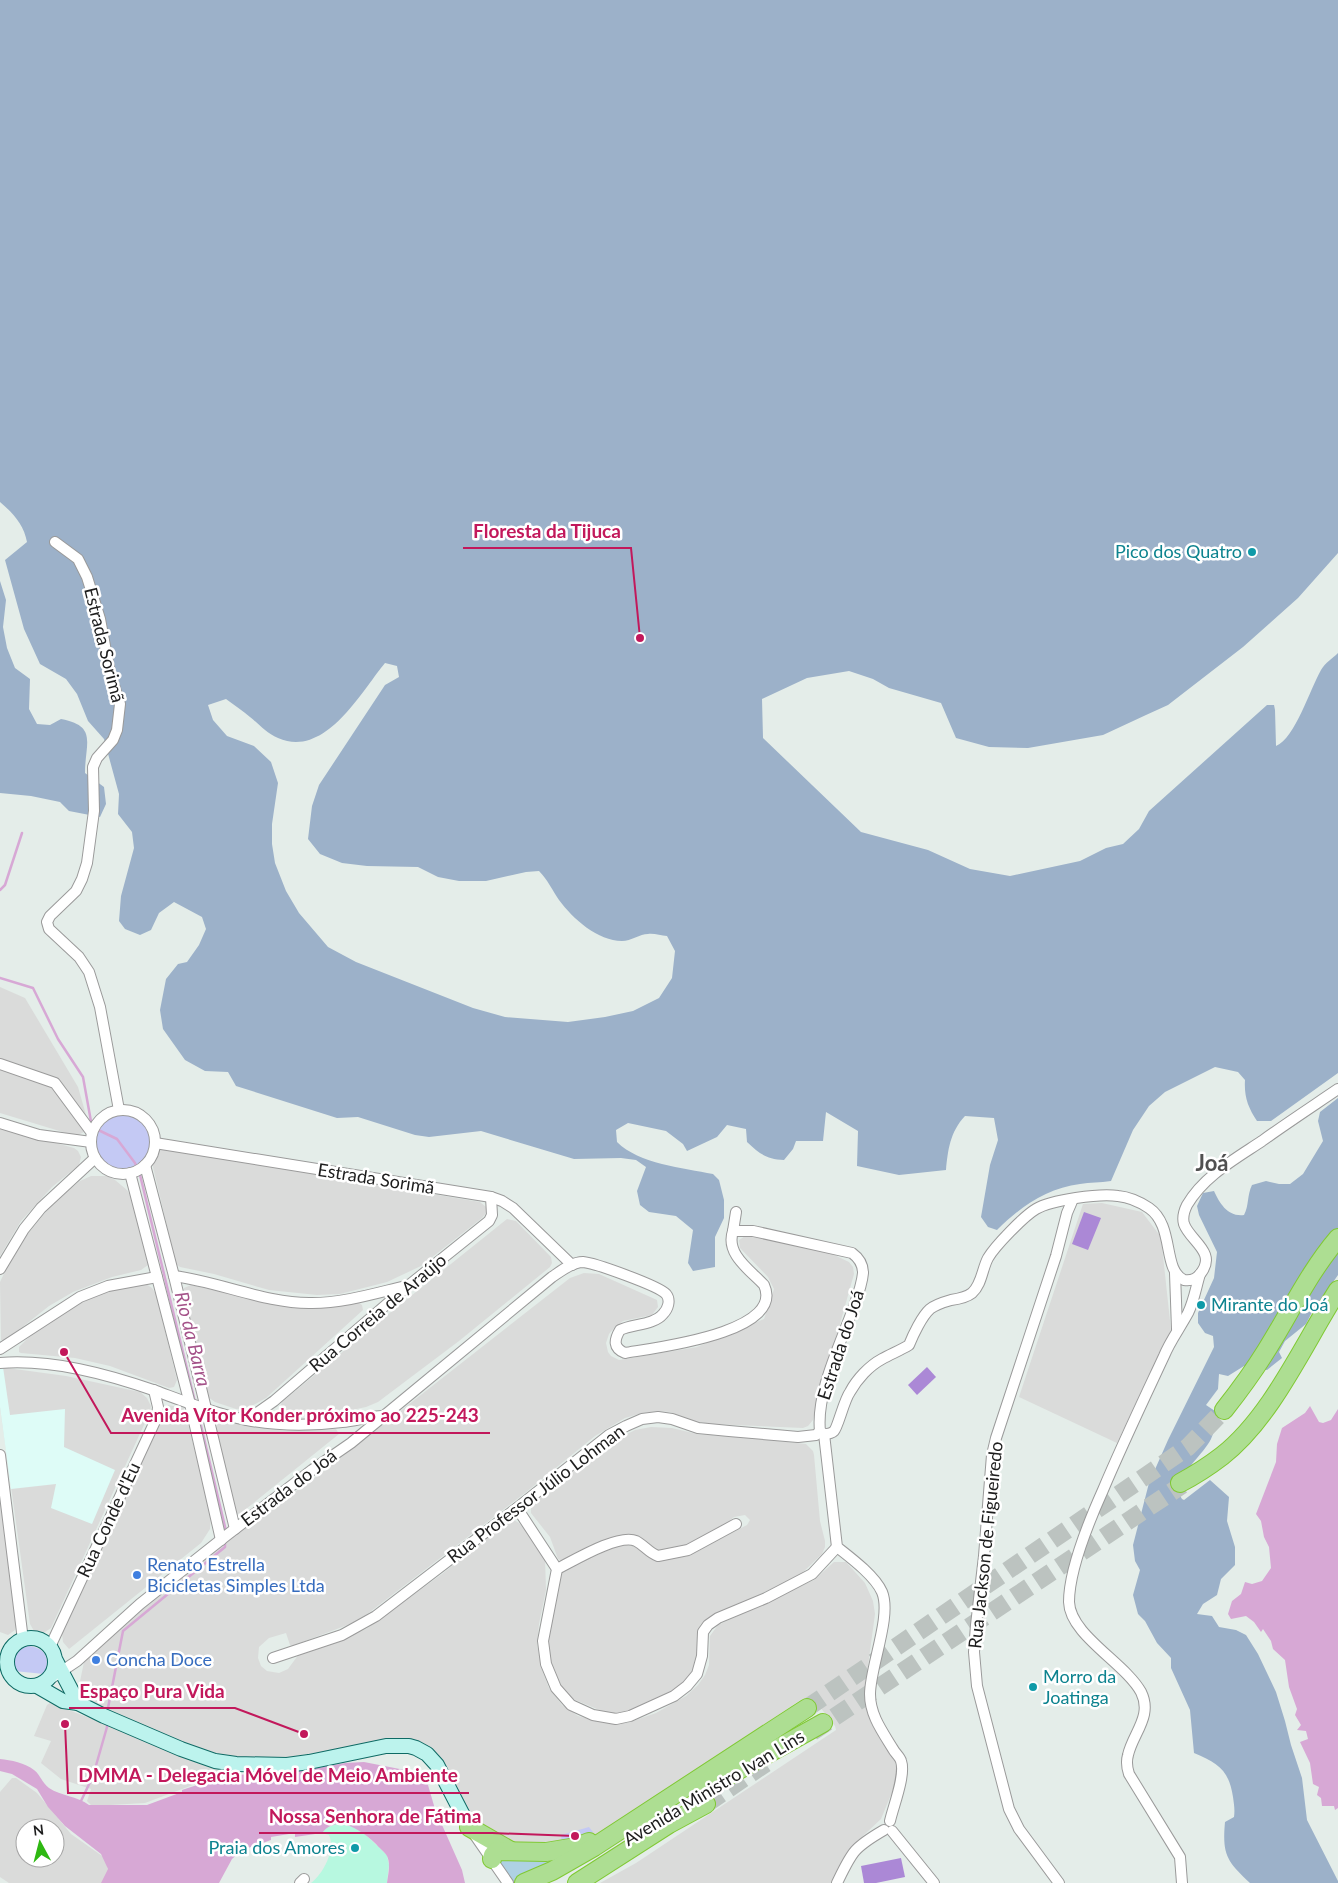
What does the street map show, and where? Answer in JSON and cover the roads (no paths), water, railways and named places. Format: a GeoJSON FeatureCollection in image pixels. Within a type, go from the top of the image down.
{"type":"FeatureCollection","features":[{"type":"Feature","properties":{"kind":"highway"},"geometry":{"type":"LineString","coordinates":[[1224,1410],[1266,1351],[1314,1271],[1338,1238]]}},
{"type":"Feature","properties":{"kind":"highway"},"geometry":{"type":"LineString","coordinates":[[1182,1484],[1224,1455],[1248,1431],[1275,1396],[1338,1292]]}},
{"type":"Feature","properties":{"kind":"highway"},"geometry":{"type":"LineString","coordinates":[[529,1881],[594,1847],[807,1708]]}},
{"type":"Feature","properties":{"kind":"highway","name":"Avenida Ministro Ivan Lins"},"geometry":{"type":"LineString","coordinates":[[553,1883],[600,1856],[700,1792],[823,1723]]}},
{"type":"Feature","properties":{"kind":"highway"},"geometry":{"type":"LineString","coordinates":[[492,1859],[493,1854],[497,1851],[546,1852],[586,1844],[698,1780]]}},
{"type":"Feature","properties":{"kind":"highway"},"geometry":{"type":"LineString","coordinates":[[577,1883],[668,1824],[706,1804]]}},
{"type":"Feature","properties":{"kind":"highway"},"geometry":{"type":"LineString","coordinates":[[469,1827],[511,1851]]}},
{"type":"Feature","properties":{"kind":"street","name":"Estrada Sorimã"},"geometry":{"type":"LineString","coordinates":[[55,542],[78,559],[87,577],[100,619],[110,673],[120,704],[117,730],[112,740],[97,758],[93,767],[94,811],[87,864],[82,879],[76,891],[50,916],[47,922],[49,929],[79,957],[89,972],[100,1007],[119,1110]]}},
{"type":"Feature","properties":{"kind":"street"},"geometry":{"type":"LineString","coordinates":[[0,1064],[55,1083],[93,1133],[95,1158],[100,1164],[114,1172],[131,1173],[144,1166],[150,1158],[155,1143],[153,1132],[148,1122],[135,1113],[119,1110],[102,1118],[93,1133]]}},
{"type":"Feature","properties":{"kind":"street"},"geometry":{"type":"LineString","coordinates":[[1182,1883],[1180,1857],[1129,1774],[1128,1754],[1145,1714],[1141,1692],[1134,1681],[1081,1629],[1074,1618],[1069,1604],[1070,1585],[1089,1522],[1133,1422],[1177,1330],[1188,1312],[1200,1274],[1206,1265],[1205,1253],[1186,1229],[1184,1220],[1187,1206],[1218,1170],[1338,1089]]}},
{"type":"Feature","properties":{"kind":"street"},"geometry":{"type":"LineString","coordinates":[[0,1123],[39,1135],[93,1133]]}},
{"type":"Feature","properties":{"kind":"street","name":"Estrada Sorimã"},"geometry":{"type":"LineString","coordinates":[[155,1143],[491,1197],[513,1208],[572,1265]]}},
{"type":"Feature","properties":{"kind":"street"},"geometry":{"type":"LineString","coordinates":[[0,1269],[24,1229],[41,1208],[95,1158]]}},
{"type":"Feature","properties":{"kind":"street"},"geometry":{"type":"LineString","coordinates":[[144,1166],[174,1276],[222,1539]]}},
{"type":"Feature","properties":{"kind":"street"},"geometry":{"type":"LineString","coordinates":[[131,1173],[157,1277],[234,1530]]}},
{"type":"Feature","properties":{"kind":"street","name":"Estrada do Joá"},"geometry":{"type":"LineString","coordinates":[[733,1231],[753,1231],[848,1252],[860,1260],[863,1270],[861,1284],[828,1378],[819,1413],[822,1433],[829,1434],[834,1431],[843,1404],[858,1380],[880,1360],[910,1345],[914,1333],[930,1309],[942,1302],[972,1293],[979,1284],[988,1258],[1014,1229],[1035,1210],[1047,1204],[1110,1195],[1134,1200],[1148,1207],[1164,1226],[1176,1273]]}},
{"type":"Feature","properties":{"kind":"street","name":"Rua Correia de Araújo"},"geometry":{"type":"LineString","coordinates":[[247,1420],[274,1401],[408,1286],[489,1221],[492,1215],[491,1197]]}},
{"type":"Feature","properties":{"kind":"street","name":"Rua Jackson de Figueiredo"},"geometry":{"type":"LineString","coordinates":[[1059,1883],[1019,1829],[1009,1809],[976,1686],[974,1652],[992,1454],[1073,1199]]}},
{"type":"Feature","properties":{"kind":"street"},"geometry":{"type":"LineString","coordinates":[[572,1265],[583,1262],[594,1265],[648,1284],[660,1289],[667,1295],[667,1309],[662,1316],[620,1330],[615,1340],[618,1350],[625,1353],[683,1343],[717,1334],[754,1318],[763,1308],[766,1299],[764,1285],[736,1255],[731,1246],[730,1239],[736,1212]]}},
{"type":"Feature","properties":{"kind":"street","name":"Estrada do Joá"},"geometry":{"type":"LineString","coordinates":[[59,1666],[312,1470],[351,1443],[552,1277],[572,1265]]}},
{"type":"Feature","properties":{"kind":"street"},"geometry":{"type":"LineString","coordinates":[[1176,1273],[1180,1278],[1187,1281],[1200,1274]]}},
{"type":"Feature","properties":{"kind":"street"},"geometry":{"type":"LineString","coordinates":[[1176,1273],[1177,1330]]}},
{"type":"Feature","properties":{"kind":"street"},"geometry":{"type":"LineString","coordinates":[[174,1276],[296,1302],[332,1302],[408,1286]]}},
{"type":"Feature","properties":{"kind":"street"},"geometry":{"type":"LineString","coordinates":[[0,1349],[80,1297],[108,1286],[157,1277]]}},
{"type":"Feature","properties":{"kind":"street"},"geometry":{"type":"LineString","coordinates":[[363,1296],[369,1305],[370,1318]]}},
{"type":"Feature","properties":{"kind":"street"},"geometry":{"type":"LineString","coordinates":[[0,1363],[38,1363],[82,1369],[247,1420],[292,1425],[344,1422],[383,1416]]}},
{"type":"Feature","properties":{"kind":"street","name":"Rua Conde d'Eu"},"geometry":{"type":"LineString","coordinates":[[50,1647],[156,1417],[158,1407],[154,1390]]}},
{"type":"Feature","properties":{"kind":"street","name":"Rua Professor Júlio Lohman"},"geometry":{"type":"LineString","coordinates":[[273,1658],[342,1635],[376,1616],[609,1435],[642,1419],[658,1417],[672,1419],[698,1428],[798,1437],[822,1433]]}},
{"type":"Feature","properties":{"kind":"street"},"geometry":{"type":"LineString","coordinates":[[344,1422],[351,1425],[354,1431],[351,1443]]}},
{"type":"Feature","properties":{"kind":"street"},"geometry":{"type":"LineString","coordinates":[[822,1433],[837,1547],[857,1563],[882,1592],[884,1601],[881,1634],[870,1694],[874,1717],[901,1761],[901,1777],[889,1827],[861,1843],[850,1855],[837,1883]]}},
{"type":"Feature","properties":{"kind":"street"},"geometry":{"type":"LineString","coordinates":[[0,1455],[23,1640]]}},
{"type":"Feature","properties":{"kind":"street"},"geometry":{"type":"LineString","coordinates":[[517,1508],[556,1569],[543,1641],[546,1664],[556,1688],[570,1705],[592,1715],[616,1719],[630,1716],[674,1696],[687,1686],[697,1674],[702,1656],[702,1632],[708,1625],[718,1618],[766,1598],[812,1574],[837,1547]]}},
{"type":"Feature","properties":{"kind":"street"},"geometry":{"type":"LineString","coordinates":[[556,1569],[608,1544],[627,1539],[635,1541],[658,1556],[688,1550],[736,1524]]}},
{"type":"Feature","properties":{"kind":"street"},"geometry":{"type":"LineString","coordinates":[[67,1696],[59,1666],[50,1647],[38,1639],[23,1640],[15,1645],[4,1648],[7,1665],[6,1675],[21,1685],[42,1683],[107,1718],[197,1755],[236,1764],[286,1765],[378,1747],[409,1746],[427,1754],[433,1760],[469,1827],[508,1883]]}},
{"type":"Feature","properties":{"kind":"street"},"geometry":{"type":"LineString","coordinates":[[42,1683],[59,1666]]}},
{"type":"Feature","properties":{"kind":"street"},"geometry":{"type":"LineString","coordinates":[[889,1827],[934,1883]]}},
{"type":"Feature","properties":{"kind":"waterway","name":"Rio da Barra"},"geometry":{"type":"LineString","coordinates":[[0,890],[5,885],[22,833]]}},
{"type":"Feature","properties":{"kind":"waterway","name":"Rio da Barra"},"geometry":{"type":"LineString","coordinates":[[0,978],[33,988],[58,1039],[83,1077],[92,1127],[117,1139],[135,1163],[140,1175],[195,1402]]}},
{"type":"Feature","properties":{"kind":"waterway","name":"Rio da Barra"},"geometry":{"type":"LineString","coordinates":[[197,1409],[226,1531]]}},
{"type":"Feature","properties":{"kind":"waterway","name":"Rio da Barra"},"geometry":{"type":"LineString","coordinates":[[107,1713],[123,1631],[225,1547],[225,1541]]}},
{"type":"Feature","properties":{"kind":"waterway","name":"Rio da Barra"},"geometry":{"type":"LineString","coordinates":[[81,1801],[93,1776],[107,1721]]}},
{"type":"Feature","properties":{"kind":"tunnel"},"geometry":{"type":"LineString","coordinates":[[807,1708],[1188,1447],[1224,1410]]}},
{"type":"Feature","properties":{"kind":"tunnel"},"geometry":{"type":"LineString","coordinates":[[812,1732],[1182,1485]]}},
{"type":"Feature","properties":{"kind":"tunnel"},"geometry":{"type":"LineString","coordinates":[[706,1804],[772,1759]]}},
{"type":"Feature","properties":{"kind":"place","name":"Pico dos Quatro"},"geometry":{"type":"Point","coordinates":[1252,552]}},
{"type":"Feature","properties":{"kind":"place","name":"Floresta da Tijuca"},"geometry":{"type":"Point","coordinates":[640,638]}},
{"type":"Feature","properties":{"kind":"place","name":"Mirante do Joá"},"geometry":{"type":"Point","coordinates":[1201,1305]}},
{"type":"Feature","properties":{"kind":"place","name":"Avenida Vítor Konder próximo ao 225-243"},"geometry":{"type":"Point","coordinates":[64,1352]}},
{"type":"Feature","properties":{"kind":"place","name":"Renato Estrella Bicicletas Simples Ltda"},"geometry":{"type":"Point","coordinates":[137,1575]}},
{"type":"Feature","properties":{"kind":"place","name":"Concha Doce"},"geometry":{"type":"Point","coordinates":[96,1660]}},
{"type":"Feature","properties":{"kind":"place","name":"Morro da Joatinga"},"geometry":{"type":"Point","coordinates":[1033,1687]}},
{"type":"Feature","properties":{"kind":"place","name":"DMMA - Delegacia Móvel de Meio Ambiente"},"geometry":{"type":"Point","coordinates":[65,1724]}},
{"type":"Feature","properties":{"kind":"place","name":"Espaço Pura Vida"},"geometry":{"type":"Point","coordinates":[304,1734]}},
{"type":"Feature","properties":{"kind":"place","name":"Nossa Senhora de Fátima"},"geometry":{"type":"Point","coordinates":[575,1836]}},
{"type":"Feature","properties":{"kind":"place","name":"Praia dos Amores"},"geometry":{"type":"Point","coordinates":[355,1848]}},
{"type":"Feature","properties":{"kind":"district","name":"Joá"},"geometry":{"type":"Point","coordinates":[1212,1163]}}]}
